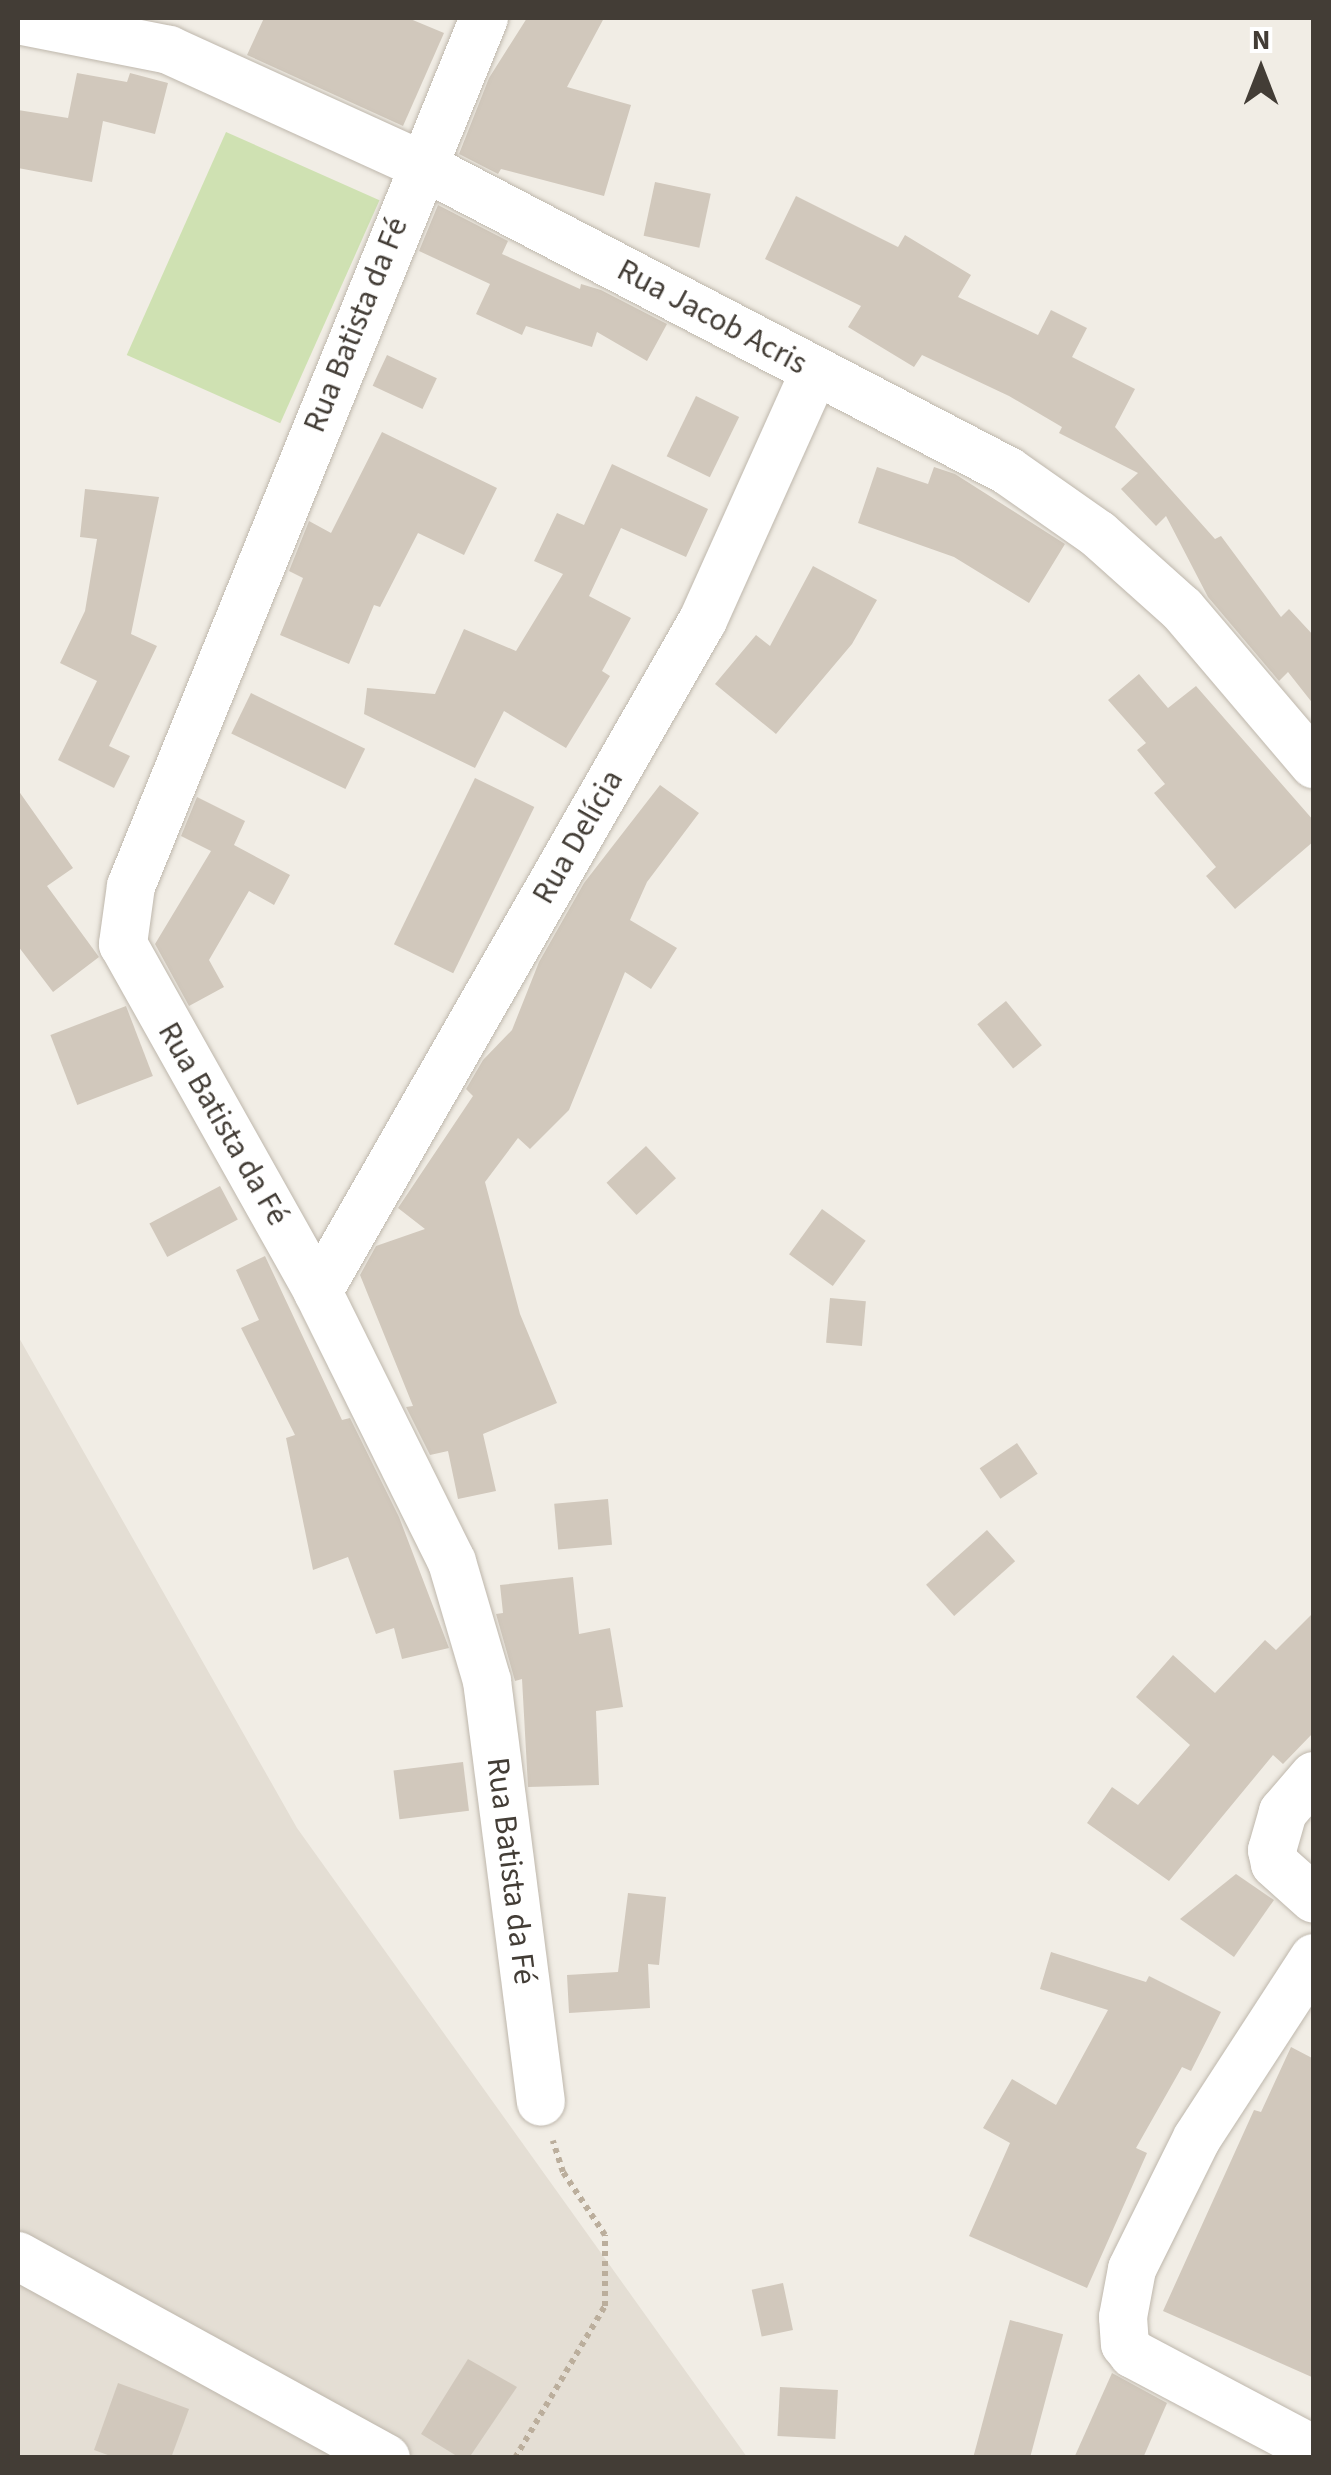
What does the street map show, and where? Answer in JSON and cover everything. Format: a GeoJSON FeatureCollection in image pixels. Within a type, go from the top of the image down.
{"type":"FeatureCollection","features":[{"type":"Feature","properties":{"kind":"street","name":"Rua Batista da Fé"},"geometry":{"type":"LineString","coordinates":[[484,18],[420,165],[131,886],[123,944],[318,1292],[452,1562],[487,1681],[541,2102]]}},
{"type":"Feature","properties":{"kind":"street","name":"Rua Jacob Acris"},"geometry":{"type":"LineString","coordinates":[[18,20],[169,50],[420,165],[1008,471],[1098,534],[1182,609],[1314,764]]}},
{"type":"Feature","properties":{"kind":"street","name":"Rua Delícia"},"geometry":{"type":"LineString","coordinates":[[318,1292],[703,620],[815,370]]}},
{"type":"Feature","properties":{"kind":"street"},"geometry":{"type":"LineString","coordinates":[[1314,1776],[1283,1812],[1272,1850],[1275,1864],[1314,1899]]}},
{"type":"Feature","properties":{"kind":"street"},"geometry":{"type":"LineString","coordinates":[[1314,1958],[1197,2138],[1132,2269],[1123,2317],[1125,2344],[1133,2354],[1258,2441],[1314,2450]]}},
{"type":"Feature","properties":{"kind":"street"},"geometry":{"type":"LineString","coordinates":[[18,2256],[386,2458]]}},
{"type":"Feature","properties":{"kind":"path"},"geometry":{"type":"LineString","coordinates":[[515,2458],[605,2306],[605,2235],[563,2172],[541,2102]]}},
{"type":"Feature","properties":{"kind":"shaded area"},"geometry":{"type":"Polygon","coordinates":[[[18,1336],[297,1828],[747,2457],[18,2457],[18,1336]]]}},
{"type":"Feature","properties":{"kind":"green space"},"geometry":{"type":"Polygon","coordinates":[[[226,132],[379,200],[280,423],[127,355],[226,132]]]}},
{"type":"Feature","properties":{"kind":"building"},"geometry":{"type":"Polygon","coordinates":[[[264,18],[408,18],[444,33],[403,126],[247,55],[264,18]]]}},
{"type":"Feature","properties":{"kind":"building"},"geometry":{"type":"Polygon","coordinates":[[[527,18],[604,18],[567,87],[631,105],[604,196],[501,169],[498,174],[459,154],[489,78],[527,18]]]}},
{"type":"Feature","properties":{"kind":"building"},"geometry":{"type":"Polygon","coordinates":[[[77,73],[127,82],[130,73],[168,83],[155,134],[103,121],[92,182],[18,168],[18,110],[68,118],[77,73]]]}},
{"type":"Feature","properties":{"kind":"building"},"geometry":{"type":"Polygon","coordinates":[[[655,182],[711,194],[699,248],[644,236],[655,182]]]}},
{"type":"Feature","properties":{"kind":"building"},"geometry":{"type":"Polygon","coordinates":[[[796,196],[898,247],[905,235],[971,275],[958,297],[1038,335],[1051,310],[1087,328],[1072,357],[1135,389],[1115,427],[1215,539],[1221,536],[1281,617],[1289,609],[1314,636],[1314,705],[1288,672],[1279,681],[1208,597],[1166,516],[1156,526],[1121,489],[1138,473],[1059,433],[1062,427],[1009,396],[922,355],[914,367],[848,327],[861,306],[765,259],[796,196]]]}},
{"type":"Feature","properties":{"kind":"building"},"geometry":{"type":"Polygon","coordinates":[[[438,205],[508,241],[502,254],[580,289],[581,284],[601,290],[667,324],[647,361],[597,332],[592,347],[526,326],[522,335],[476,314],[490,284],[419,251],[438,205]]]}},
{"type":"Feature","properties":{"kind":"building"},"geometry":{"type":"Polygon","coordinates":[[[387,355],[437,378],[422,409],[373,386],[387,355]]]}},
{"type":"Feature","properties":{"kind":"building"},"geometry":{"type":"Polygon","coordinates":[[[696,396],[739,417],[710,477],[667,456],[696,396]]]}},
{"type":"Feature","properties":{"kind":"building"},"geometry":{"type":"Polygon","coordinates":[[[382,432],[497,488],[464,555],[418,533],[380,607],[374,605],[349,664],[280,635],[303,578],[289,571],[309,521],[331,533],[382,432]]]}},
{"type":"Feature","properties":{"kind":"building"},"geometry":{"type":"Polygon","coordinates":[[[612,464],[708,509],[686,557],[621,528],[589,596],[631,618],[602,671],[610,676],[566,748],[504,711],[475,768],[364,714],[367,688],[435,694],[464,629],[516,651],[563,574],[534,561],[557,513],[584,525],[612,464]]]}},
{"type":"Feature","properties":{"kind":"building"},"geometry":{"type":"Polygon","coordinates":[[[877,467],[928,484],[934,467],[955,474],[1065,544],[1029,603],[954,557],[858,523],[877,467]]]}},
{"type":"Feature","properties":{"kind":"building"},"geometry":{"type":"Polygon","coordinates":[[[85,489],[159,497],[131,634],[157,646],[109,746],[130,756],[114,788],[58,760],[97,681],[60,663],[85,611],[97,539],[80,537],[85,489]]]}},
{"type":"Feature","properties":{"kind":"building"},"geometry":{"type":"Polygon","coordinates":[[[813,566],[877,600],[852,644],[776,734],[715,684],[756,635],[770,646],[813,566]]]}},
{"type":"Feature","properties":{"kind":"building"},"geometry":{"type":"Polygon","coordinates":[[[1139,674],[1168,708],[1196,686],[1314,821],[1314,841],[1235,909],[1206,876],[1216,867],[1154,793],[1165,784],[1137,750],[1146,743],[1108,700],[1139,674]]]}},
{"type":"Feature","properties":{"kind":"building"},"geometry":{"type":"Polygon","coordinates":[[[251,693],[365,749],[345,789],[231,733],[251,693]]]}},
{"type":"Feature","properties":{"kind":"building"},"geometry":{"type":"Polygon","coordinates":[[[475,778],[534,807],[453,973],[394,944],[475,778]]]}},
{"type":"Feature","properties":{"kind":"building"},"geometry":{"type":"Polygon","coordinates":[[[660,785],[699,813],[647,882],[630,920],[677,948],[651,989],[625,972],[569,1110],[530,1149],[518,1138],[485,1182],[520,1314],[557,1403],[483,1434],[496,1491],[458,1499],[448,1451],[430,1455],[406,1407],[413,1406],[360,1275],[376,1246],[425,1229],[398,1208],[473,1096],[466,1089],[483,1060],[512,1030],[539,962],[584,883],[660,785]]]}},
{"type":"Feature","properties":{"kind":"building"},"geometry":{"type":"Polygon","coordinates":[[[18,790],[73,868],[47,886],[99,957],[53,992],[18,946],[18,790]]]}},
{"type":"Feature","properties":{"kind":"building"},"geometry":{"type":"Polygon","coordinates":[[[197,797],[245,821],[234,845],[290,875],[274,905],[249,891],[209,960],[224,987],[189,1006],[155,944],[211,851],[181,836],[197,797]]]}},
{"type":"Feature","properties":{"kind":"building"},"geometry":{"type":"Polygon","coordinates":[[[1006,1001],[1042,1045],[1013,1069],[977,1024],[1006,1001]]]}},
{"type":"Feature","properties":{"kind":"building"},"geometry":{"type":"Polygon","coordinates":[[[126,1006],[153,1076],[77,1105],[50,1035],[126,1006]]]}},
{"type":"Feature","properties":{"kind":"building"},"geometry":{"type":"Polygon","coordinates":[[[646,1146],[676,1178],[637,1215],[607,1183],[646,1146]]]}},
{"type":"Feature","properties":{"kind":"building"},"geometry":{"type":"Polygon","coordinates":[[[220,1186],[238,1220],[167,1257],[149,1224],[220,1186]]]}},
{"type":"Feature","properties":{"kind":"building"},"geometry":{"type":"Polygon","coordinates":[[[822,1209],[866,1241],[833,1286],[789,1254],[822,1209]]]}},
{"type":"Feature","properties":{"kind":"building"},"geometry":{"type":"Polygon","coordinates":[[[265,1256],[342,1420],[350,1418],[399,1517],[449,1648],[402,1659],[394,1628],[376,1634],[348,1557],[313,1570],[286,1438],[295,1435],[241,1328],[259,1320],[236,1270],[265,1256]]]}},
{"type":"Feature","properties":{"kind":"building"},"geometry":{"type":"Polygon","coordinates":[[[830,1298],[866,1301],[862,1346],[826,1343],[830,1298]]]}},
{"type":"Feature","properties":{"kind":"building"},"geometry":{"type":"Polygon","coordinates":[[[1017,1443],[1038,1474],[1000,1499],[980,1468],[1017,1443]]]}},
{"type":"Feature","properties":{"kind":"building"},"geometry":{"type":"Polygon","coordinates":[[[608,1499],[612,1545],[558,1550],[554,1504],[608,1499]]]}},
{"type":"Feature","properties":{"kind":"building"},"geometry":{"type":"Polygon","coordinates":[[[987,1530],[1015,1561],[954,1616],[926,1585],[987,1530]]]}},
{"type":"Feature","properties":{"kind":"building"},"geometry":{"type":"Polygon","coordinates":[[[573,1577],[579,1634],[610,1628],[623,1707],[596,1711],[599,1785],[528,1787],[522,1679],[515,1681],[496,1614],[503,1613],[500,1585],[573,1577]]]}},
{"type":"Feature","properties":{"kind":"building"},"geometry":{"type":"Polygon","coordinates":[[[1314,1612],[1314,1732],[1283,1764],[1273,1755],[1169,1881],[1087,1823],[1112,1787],[1138,1805],[1190,1745],[1136,1697],[1173,1655],[1215,1693],[1265,1640],[1276,1650],[1314,1612]]]}},
{"type":"Feature","properties":{"kind":"building"},"geometry":{"type":"Polygon","coordinates":[[[463,1762],[469,1811],[399,1819],[394,1771],[463,1762]]]}},
{"type":"Feature","properties":{"kind":"building"},"geometry":{"type":"Polygon","coordinates":[[[1236,1874],[1274,1900],[1234,1957],[1180,1919],[1236,1874]]]}},
{"type":"Feature","properties":{"kind":"building"},"geometry":{"type":"Polygon","coordinates":[[[628,1893],[666,1897],[659,1965],[648,1964],[650,2008],[569,2013],[567,1975],[618,1972],[628,1893]]]}},
{"type":"Feature","properties":{"kind":"building"},"geometry":{"type":"Polygon","coordinates":[[[1051,1952],[1146,1982],[1149,1976],[1221,2012],[1191,2071],[1182,2067],[1136,2148],[1147,2153],[1087,2288],[969,2236],[1010,2143],[983,2128],[1012,2079],[1056,2105],[1108,2010],[1040,1989],[1051,1952]]]}},
{"type":"Feature","properties":{"kind":"building"},"geometry":{"type":"Polygon","coordinates":[[[1291,2047],[1314,2059],[1314,2378],[1163,2311],[1254,2110],[1261,2112],[1291,2047]]]}},
{"type":"Feature","properties":{"kind":"building"},"geometry":{"type":"Polygon","coordinates":[[[783,2283],[793,2330],[762,2337],[752,2290],[783,2283]]]}},
{"type":"Feature","properties":{"kind":"building"},"geometry":{"type":"Polygon","coordinates":[[[1010,2320],[1063,2334],[1030,2458],[973,2458],[1010,2320]]]}},
{"type":"Feature","properties":{"kind":"building"},"geometry":{"type":"Polygon","coordinates":[[[468,2359],[517,2387],[469,2458],[460,2458],[421,2434],[468,2359]]]}},
{"type":"Feature","properties":{"kind":"building"},"geometry":{"type":"Polygon","coordinates":[[[1112,2373],[1167,2403],[1143,2458],[1074,2458],[1112,2373]]]}},
{"type":"Feature","properties":{"kind":"building"},"geometry":{"type":"Polygon","coordinates":[[[118,2383],[189,2409],[171,2458],[116,2458],[94,2450],[118,2383]]]}},
{"type":"Feature","properties":{"kind":"building"},"geometry":{"type":"Polygon","coordinates":[[[780,2387],[838,2390],[835,2439],[777,2436],[780,2387]]]}}]}
